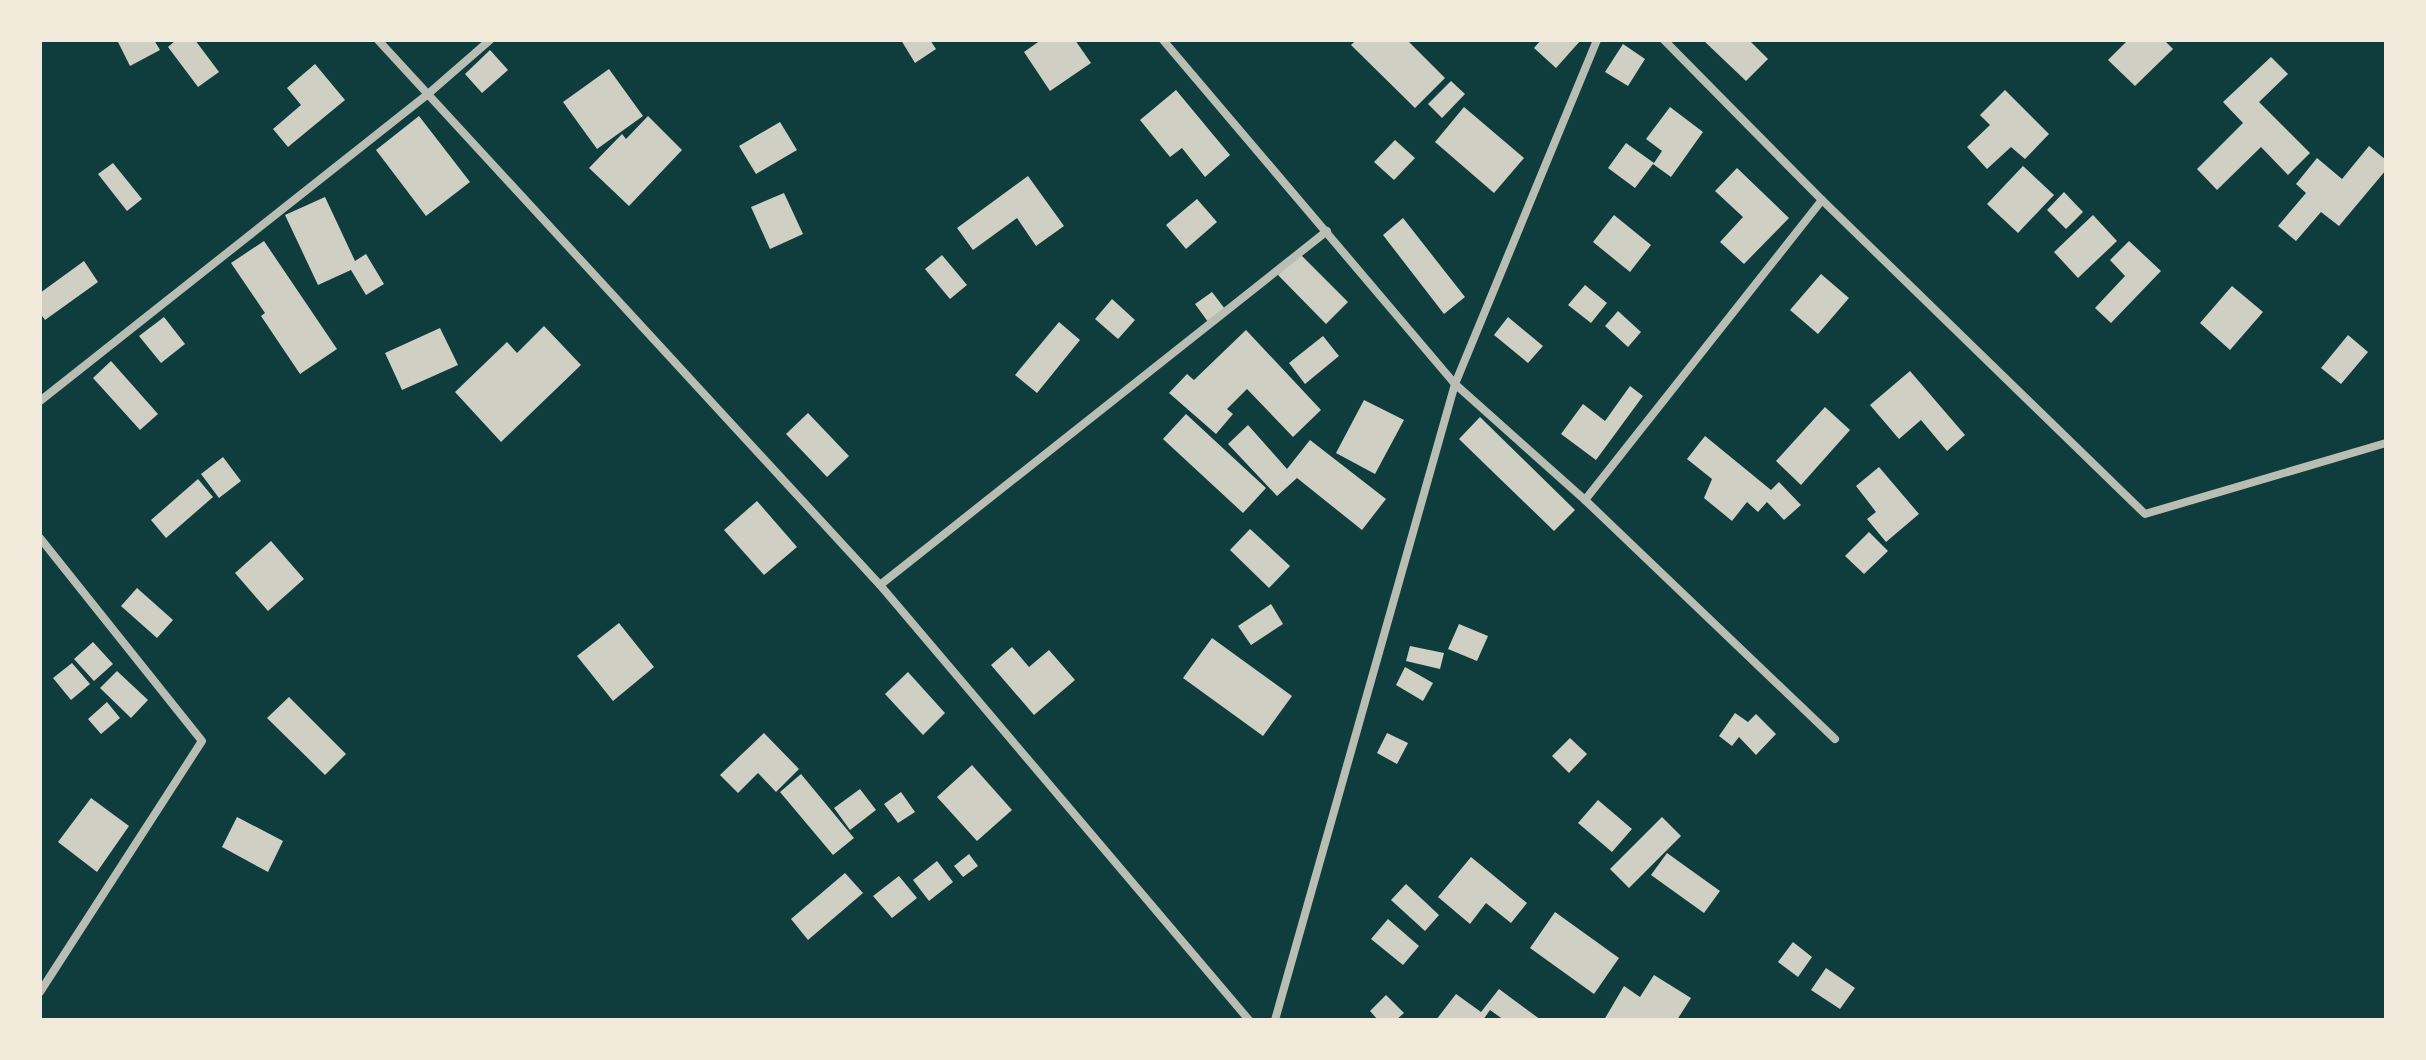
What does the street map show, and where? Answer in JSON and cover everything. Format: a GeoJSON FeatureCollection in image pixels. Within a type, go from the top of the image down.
{"type":"FeatureCollection","features":[{"type":"Feature","properties":{"kind":"street"},"geometry":{"type":"LineString","coordinates":[[378,40],[880,585],[1249,1020]]}},
{"type":"Feature","properties":{"kind":"street"},"geometry":{"type":"LineString","coordinates":[[40,401],[428,94],[490,40]]}},
{"type":"Feature","properties":{"kind":"street"},"geometry":{"type":"LineString","coordinates":[[1163,40],[1455,384],[1585,500],[1835,739]]}},
{"type":"Feature","properties":{"kind":"street"},"geometry":{"type":"LineString","coordinates":[[1275,1020],[1455,384],[1597,40]]}},
{"type":"Feature","properties":{"kind":"street"},"geometry":{"type":"LineString","coordinates":[[1664,40],[1822,200],[2145,514],[2386,443]]}},
{"type":"Feature","properties":{"kind":"street"},"geometry":{"type":"LineString","coordinates":[[1585,500],[1822,200]]}},
{"type":"Feature","properties":{"kind":"street"},"geometry":{"type":"LineString","coordinates":[[880,585],[1327,231]]}},
{"type":"Feature","properties":{"kind":"street"},"geometry":{"type":"LineString","coordinates":[[40,538],[202,741],[40,992]]}},
{"type":"Feature","properties":{"kind":"building"},"geometry":{"type":"Polygon","coordinates":[[[154,40],[160,50],[130,66],[118,42],[154,40]]]}},
{"type":"Feature","properties":{"kind":"building"},"geometry":{"type":"Polygon","coordinates":[[[176,40],[195,40],[219,72],[198,87],[168,47],[176,40]]]}},
{"type":"Feature","properties":{"kind":"building"},"geometry":{"type":"Polygon","coordinates":[[[901,40],[930,40],[936,49],[915,63],[901,40]]]}},
{"type":"Feature","properties":{"kind":"building"},"geometry":{"type":"Polygon","coordinates":[[[1041,40],[1075,40],[1091,63],[1050,91],[1024,52],[1041,40]]]}},
{"type":"Feature","properties":{"kind":"building"},"geometry":{"type":"Polygon","coordinates":[[[1356,40],[1407,40],[1445,78],[1415,108],[1351,45],[1356,40]]]}},
{"type":"Feature","properties":{"kind":"building"},"geometry":{"type":"Polygon","coordinates":[[[1541,40],[1581,40],[1556,68],[1534,48],[1541,40]]]}},
{"type":"Feature","properties":{"kind":"building"},"geometry":{"type":"Polygon","coordinates":[[[1703,40],[1749,40],[1768,59],[1746,81],[1703,40]]]}},
{"type":"Feature","properties":{"kind":"building"},"geometry":{"type":"Polygon","coordinates":[[[2128,40],[2164,40],[2173,49],[2135,86],[2108,60],[2128,40]]]}},
{"type":"Feature","properties":{"kind":"building"},"geometry":{"type":"Polygon","coordinates":[[[1623,44],[1645,59],[1628,86],[1605,72],[1623,44]]]}},
{"type":"Feature","properties":{"kind":"building"},"geometry":{"type":"Polygon","coordinates":[[[490,50],[508,70],[482,93],[465,74],[490,50]]]}},
{"type":"Feature","properties":{"kind":"building"},"geometry":{"type":"Polygon","coordinates":[[[2271,57],[2288,74],[2259,102],[2310,153],[2288,175],[2261,147],[2217,190],[2197,169],[2243,123],[2223,102],[2271,57]]]}},
{"type":"Feature","properties":{"kind":"building"},"geometry":{"type":"Polygon","coordinates":[[[315,64],[345,100],[288,147],[273,129],[301,105],[287,88],[315,64]]]}},
{"type":"Feature","properties":{"kind":"building"},"geometry":{"type":"Polygon","coordinates":[[[609,69],[643,116],[597,149],[563,102],[609,69]]]}},
{"type":"Feature","properties":{"kind":"building"},"geometry":{"type":"Polygon","coordinates":[[[1451,81],[1465,94],[1442,118],[1428,104],[1451,81]]]}},
{"type":"Feature","properties":{"kind":"building"},"geometry":{"type":"Polygon","coordinates":[[[1176,90],[1230,155],[1205,177],[1182,148],[1170,157],[1140,120],[1176,90]]]}},
{"type":"Feature","properties":{"kind":"building"},"geometry":{"type":"Polygon","coordinates":[[[2005,90],[2049,134],[2025,159],[2011,147],[1987,169],[1967,147],[1990,125],[1980,115],[2005,90]]]}},
{"type":"Feature","properties":{"kind":"building"},"geometry":{"type":"Polygon","coordinates":[[[1464,107],[1524,158],[1494,193],[1435,142],[1464,107]]]}},
{"type":"Feature","properties":{"kind":"building"},"geometry":{"type":"Polygon","coordinates":[[[1670,107],[1703,132],[1671,177],[1653,164],[1635,188],[1608,168],[1626,143],[1654,163],[1662,151],[1646,139],[1670,107]]]}},
{"type":"Feature","properties":{"kind":"building"},"geometry":{"type":"Polygon","coordinates":[[[419,116],[470,182],[426,216],[376,150],[419,116]]]}},
{"type":"Feature","properties":{"kind":"building"},"geometry":{"type":"Polygon","coordinates":[[[648,116],[682,150],[629,206],[589,168],[622,134],[626,139],[648,116]]]}},
{"type":"Feature","properties":{"kind":"building"},"geometry":{"type":"Polygon","coordinates":[[[780,122],[797,150],[756,174],[739,146],[780,122]]]}},
{"type":"Feature","properties":{"kind":"building"},"geometry":{"type":"Polygon","coordinates":[[[1395,140],[1415,158],[1394,180],[1374,162],[1395,140]]]}},
{"type":"Feature","properties":{"kind":"building"},"geometry":{"type":"Polygon","coordinates":[[[2369,146],[2386,160],[2386,170],[2339,226],[2321,212],[2296,241],[2278,226],[2306,193],[2296,184],[2317,158],[2342,179],[2369,146]]]}},
{"type":"Feature","properties":{"kind":"building"},"geometry":{"type":"Polygon","coordinates":[[[113,163],[142,199],[127,211],[98,174],[113,163]]]}},
{"type":"Feature","properties":{"kind":"building"},"geometry":{"type":"Polygon","coordinates":[[[2023,166],[2054,195],[2018,233],[1987,204],[2023,166]]]}},
{"type":"Feature","properties":{"kind":"building"},"geometry":{"type":"Polygon","coordinates":[[[1737,168],[1789,218],[1744,264],[1720,242],[1743,217],[1715,191],[1737,168]]]}},
{"type":"Feature","properties":{"kind":"building"},"geometry":{"type":"Polygon","coordinates":[[[1028,176],[1064,226],[1036,246],[1017,218],[973,250],[957,228],[1028,176]]]}},
{"type":"Feature","properties":{"kind":"building"},"geometry":{"type":"Polygon","coordinates":[[[2064,192],[2083,212],[2066,229],[2047,210],[2064,192]]]}},
{"type":"Feature","properties":{"kind":"building"},"geometry":{"type":"Polygon","coordinates":[[[784,193],[803,234],[770,249],[751,207],[784,193]]]}},
{"type":"Feature","properties":{"kind":"building"},"geometry":{"type":"Polygon","coordinates":[[[325,197],[355,261],[366,254],[384,284],[366,295],[351,270],[318,285],[285,215],[325,197]]]}},
{"type":"Feature","properties":{"kind":"building"},"geometry":{"type":"Polygon","coordinates":[[[1197,199],[1217,222],[1186,249],[1166,225],[1197,199]]]}},
{"type":"Feature","properties":{"kind":"building"},"geometry":{"type":"Polygon","coordinates":[[[1614,215],[1651,245],[1630,272],[1593,242],[1614,215]]]}},
{"type":"Feature","properties":{"kind":"building"},"geometry":{"type":"Polygon","coordinates":[[[2093,215],[2117,241],[2078,278],[2054,252],[2093,215]]]}},
{"type":"Feature","properties":{"kind":"building"},"geometry":{"type":"Polygon","coordinates":[[[1403,218],[1465,297],[1444,314],[1383,235],[1403,218]]]}},
{"type":"Feature","properties":{"kind":"building"},"geometry":{"type":"Polygon","coordinates":[[[264,241],[337,349],[300,374],[261,316],[265,313],[231,263],[264,241]]]}},
{"type":"Feature","properties":{"kind":"building"},"geometry":{"type":"Polygon","coordinates":[[[2129,241],[2161,271],[2111,323],[2095,308],[2125,276],[2110,260],[2129,241]]]}},
{"type":"Feature","properties":{"kind":"building"},"geometry":{"type":"Polygon","coordinates":[[[1299,253],[1348,302],[1326,324],[1278,275],[1299,253]]]}},
{"type":"Feature","properties":{"kind":"building"},"geometry":{"type":"Polygon","coordinates":[[[942,255],[967,285],[950,299],[925,269],[942,255]]]}},
{"type":"Feature","properties":{"kind":"building"},"geometry":{"type":"Polygon","coordinates":[[[84,261],[98,282],[45,320],[40,313],[40,293],[84,261]]]}},
{"type":"Feature","properties":{"kind":"building"},"geometry":{"type":"Polygon","coordinates":[[[1821,274],[1849,298],[1818,334],[1790,310],[1821,274]]]}},
{"type":"Feature","properties":{"kind":"building"},"geometry":{"type":"Polygon","coordinates":[[[1585,285],[1607,303],[1591,323],[1568,305],[1585,285]]]}},
{"type":"Feature","properties":{"kind":"building"},"geometry":{"type":"Polygon","coordinates":[[[2232,286],[2263,312],[2230,350],[2200,323],[2232,286]]]}},
{"type":"Feature","properties":{"kind":"building"},"geometry":{"type":"Polygon","coordinates":[[[1212,292],[1228,313],[1211,326],[1195,304],[1212,292]]]}},
{"type":"Feature","properties":{"kind":"building"},"geometry":{"type":"Polygon","coordinates":[[[1112,299],[1135,320],[1118,339],[1095,319],[1112,299]]]}},
{"type":"Feature","properties":{"kind":"building"},"geometry":{"type":"Polygon","coordinates":[[[1618,311],[1641,332],[1628,347],[1605,326],[1618,311]]]}},
{"type":"Feature","properties":{"kind":"building"},"geometry":{"type":"Polygon","coordinates":[[[164,317],[185,344],[161,363],[139,336],[164,317]]]}},
{"type":"Feature","properties":{"kind":"building"},"geometry":{"type":"Polygon","coordinates":[[[1508,317],[1543,346],[1528,363],[1494,335],[1508,317]]]}},
{"type":"Feature","properties":{"kind":"building"},"geometry":{"type":"Polygon","coordinates":[[[1059,322],[1080,340],[1037,393],[1015,375],[1059,322]]]}},
{"type":"Feature","properties":{"kind":"building"},"geometry":{"type":"Polygon","coordinates":[[[544,326],[581,365],[501,442],[455,392],[507,342],[517,353],[544,326]]]}},
{"type":"Feature","properties":{"kind":"building"},"geometry":{"type":"Polygon","coordinates":[[[440,328],[458,365],[402,390],[385,353],[440,328]]]}},
{"type":"Feature","properties":{"kind":"building"},"geometry":{"type":"Polygon","coordinates":[[[1246,330],[1321,410],[1293,437],[1247,389],[1227,409],[1233,414],[1216,434],[1169,393],[1187,374],[1194,380],[1246,330]]]}},
{"type":"Feature","properties":{"kind":"building"},"geometry":{"type":"Polygon","coordinates":[[[2348,335],[2368,352],[2341,384],[2321,368],[2348,335]]]}},
{"type":"Feature","properties":{"kind":"building"},"geometry":{"type":"Polygon","coordinates":[[[1323,336],[1339,356],[1305,384],[1289,363],[1323,336]]]}},
{"type":"Feature","properties":{"kind":"building"},"geometry":{"type":"Polygon","coordinates":[[[111,361],[158,414],[140,430],[93,378],[111,361]]]}},
{"type":"Feature","properties":{"kind":"building"},"geometry":{"type":"Polygon","coordinates":[[[1910,371],[1965,435],[1947,451],[1921,420],[1899,439],[1870,405],[1910,371]]]}},
{"type":"Feature","properties":{"kind":"building"},"geometry":{"type":"Polygon","coordinates":[[[1630,386],[1643,396],[1596,460],[1561,434],[1583,404],[1605,421],[1630,386]]]}},
{"type":"Feature","properties":{"kind":"building"},"geometry":{"type":"Polygon","coordinates":[[[1364,400],[1404,420],[1375,474],[1336,453],[1364,400]]]}},
{"type":"Feature","properties":{"kind":"building"},"geometry":{"type":"Polygon","coordinates":[[[1825,407],[1850,430],[1801,485],[1776,461],[1825,407]]]}},
{"type":"Feature","properties":{"kind":"building"},"geometry":{"type":"Polygon","coordinates":[[[808,413],[849,456],[827,477],[786,434],[808,413]]]}},
{"type":"Feature","properties":{"kind":"building"},"geometry":{"type":"Polygon","coordinates":[[[1186,414],[1266,488],[1243,513],[1163,439],[1186,414]]]}},
{"type":"Feature","properties":{"kind":"building"},"geometry":{"type":"Polygon","coordinates":[[[1480,417],[1575,510],[1554,531],[1459,439],[1480,417]]]}},
{"type":"Feature","properties":{"kind":"building"},"geometry":{"type":"Polygon","coordinates":[[[1248,425],[1287,469],[1310,440],[1386,499],[1362,530],[1297,478],[1277,496],[1228,444],[1248,425]]]}},
{"type":"Feature","properties":{"kind":"building"},"geometry":{"type":"Polygon","coordinates":[[[1705,436],[1771,490],[1779,482],[1801,505],[1784,520],[1767,502],[1758,512],[1747,502],[1732,521],[1704,498],[1712,479],[1687,459],[1705,436]]]}},
{"type":"Feature","properties":{"kind":"building"},"geometry":{"type":"Polygon","coordinates":[[[223,457],[241,481],[219,498],[201,474],[223,457]]]}},
{"type":"Feature","properties":{"kind":"building"},"geometry":{"type":"Polygon","coordinates":[[[1879,467],[1919,514],[1886,542],[1867,519],[1876,512],[1856,486],[1879,467]]]}},
{"type":"Feature","properties":{"kind":"building"},"geometry":{"type":"Polygon","coordinates":[[[198,479],[213,497],[166,538],[151,520],[198,479]]]}},
{"type":"Feature","properties":{"kind":"building"},"geometry":{"type":"Polygon","coordinates":[[[757,501],[797,547],[764,575],[724,530],[757,501]]]}},
{"type":"Feature","properties":{"kind":"building"},"geometry":{"type":"Polygon","coordinates":[[[1250,529],[1290,566],[1269,588],[1230,550],[1250,529]]]}},
{"type":"Feature","properties":{"kind":"building"},"geometry":{"type":"Polygon","coordinates":[[[1869,532],[1888,551],[1864,574],[1845,556],[1869,532]]]}},
{"type":"Feature","properties":{"kind":"building"},"geometry":{"type":"Polygon","coordinates":[[[271,541],[304,579],[268,611],[235,573],[271,541]]]}},
{"type":"Feature","properties":{"kind":"building"},"geometry":{"type":"Polygon","coordinates":[[[137,588],[173,620],[157,638],[121,606],[137,588]]]}},
{"type":"Feature","properties":{"kind":"building"},"geometry":{"type":"Polygon","coordinates":[[[1271,604],[1283,624],[1251,645],[1238,626],[1271,604]]]}},
{"type":"Feature","properties":{"kind":"building"},"geometry":{"type":"Polygon","coordinates":[[[619,623],[654,667],[613,701],[577,656],[619,623]]]}},
{"type":"Feature","properties":{"kind":"building"},"geometry":{"type":"Polygon","coordinates":[[[1459,624],[1488,636],[1477,661],[1448,649],[1459,624]]]}},
{"type":"Feature","properties":{"kind":"building"},"geometry":{"type":"Polygon","coordinates":[[[1212,638],[1292,696],[1263,736],[1183,678],[1212,638]]]}},
{"type":"Feature","properties":{"kind":"building"},"geometry":{"type":"Polygon","coordinates":[[[93,642],[113,664],[94,681],[74,659],[93,642]]]}},
{"type":"Feature","properties":{"kind":"building"},"geometry":{"type":"Polygon","coordinates":[[[1410,646],[1444,653],[1440,669],[1406,661],[1410,646]]]}},
{"type":"Feature","properties":{"kind":"building"},"geometry":{"type":"Polygon","coordinates":[[[1012,647],[1029,667],[1049,650],[1075,680],[1034,715],[991,665],[1012,647]]]}},
{"type":"Feature","properties":{"kind":"building"},"geometry":{"type":"Polygon","coordinates":[[[72,663],[90,684],[71,700],[53,678],[72,663]]]}},
{"type":"Feature","properties":{"kind":"building"},"geometry":{"type":"Polygon","coordinates":[[[1405,667],[1433,683],[1423,701],[1396,685],[1405,667]]]}},
{"type":"Feature","properties":{"kind":"building"},"geometry":{"type":"Polygon","coordinates":[[[117,671],[148,700],[131,718],[100,688],[117,671]]]}},
{"type":"Feature","properties":{"kind":"building"},"geometry":{"type":"Polygon","coordinates":[[[908,672],[945,713],[923,735],[885,694],[908,672]]]}},
{"type":"Feature","properties":{"kind":"building"},"geometry":{"type":"Polygon","coordinates":[[[289,697],[346,754],[325,775],[267,718],[289,697]]]}},
{"type":"Feature","properties":{"kind":"building"},"geometry":{"type":"Polygon","coordinates":[[[107,702],[120,718],[101,734],[88,719],[107,702]]]}},
{"type":"Feature","properties":{"kind":"building"},"geometry":{"type":"Polygon","coordinates":[[[1735,713],[1748,722],[1756,714],[1776,734],[1756,755],[1739,737],[1732,746],[1719,736],[1735,713]]]}},
{"type":"Feature","properties":{"kind":"building"},"geometry":{"type":"Polygon","coordinates":[[[764,733],[799,769],[776,792],[758,773],[738,793],[720,775],[764,733]]]}},
{"type":"Feature","properties":{"kind":"building"},"geometry":{"type":"Polygon","coordinates":[[[1387,733],[1408,743],[1397,764],[1377,753],[1387,733]]]}},
{"type":"Feature","properties":{"kind":"building"},"geometry":{"type":"Polygon","coordinates":[[[1570,738],[1587,754],[1569,773],[1552,756],[1570,738]]]}},
{"type":"Feature","properties":{"kind":"building"},"geometry":{"type":"Polygon","coordinates":[[[972,765],[1012,810],[977,841],[937,797],[972,765]]]}},
{"type":"Feature","properties":{"kind":"building"},"geometry":{"type":"Polygon","coordinates":[[[801,774],[854,838],[833,855],[780,792],[801,774]]]}},
{"type":"Feature","properties":{"kind":"building"},"geometry":{"type":"Polygon","coordinates":[[[860,789],[876,810],[850,830],[834,808],[860,789]]]}},
{"type":"Feature","properties":{"kind":"building"},"geometry":{"type":"Polygon","coordinates":[[[901,792],[915,812],[898,823],[884,804],[901,792]]]}},
{"type":"Feature","properties":{"kind":"building"},"geometry":{"type":"Polygon","coordinates":[[[91,798],[129,826],[97,872],[58,842],[91,798]]]}},
{"type":"Feature","properties":{"kind":"building"},"geometry":{"type":"Polygon","coordinates":[[[1598,800],[1632,829],[1612,852],[1578,823],[1598,800]]]}},
{"type":"Feature","properties":{"kind":"building"},"geometry":{"type":"Polygon","coordinates":[[[237,817],[283,841],[268,872],[222,847],[237,817]]]}},
{"type":"Feature","properties":{"kind":"building"},"geometry":{"type":"Polygon","coordinates":[[[1662,817],[1681,836],[1629,888],[1610,869],[1662,817]]]}},
{"type":"Feature","properties":{"kind":"building"},"geometry":{"type":"Polygon","coordinates":[[[1667,853],[1720,891],[1704,913],[1651,875],[1667,853]]]}},
{"type":"Feature","properties":{"kind":"building"},"geometry":{"type":"Polygon","coordinates":[[[969,854],[978,866],[963,877],[954,866],[969,854]]]}},
{"type":"Feature","properties":{"kind":"building"},"geometry":{"type":"Polygon","coordinates":[[[1471,857],[1527,903],[1511,923],[1486,903],[1470,924],[1438,897],[1471,857]]]}},
{"type":"Feature","properties":{"kind":"building"},"geometry":{"type":"Polygon","coordinates":[[[937,861],[953,882],[929,901],[913,880],[937,861]]]}},
{"type":"Feature","properties":{"kind":"building"},"geometry":{"type":"Polygon","coordinates":[[[845,873],[863,893],[808,940],[791,919],[845,873]]]}},
{"type":"Feature","properties":{"kind":"building"},"geometry":{"type":"Polygon","coordinates":[[[899,876],[917,898],[892,918],[873,896],[899,876]]]}},
{"type":"Feature","properties":{"kind":"building"},"geometry":{"type":"Polygon","coordinates":[[[1406,884],[1439,915],[1425,931],[1391,900],[1406,884]]]}},
{"type":"Feature","properties":{"kind":"building"},"geometry":{"type":"Polygon","coordinates":[[[1555,912],[1619,958],[1594,994],[1530,948],[1555,912]]]}},
{"type":"Feature","properties":{"kind":"building"},"geometry":{"type":"Polygon","coordinates":[[[1388,919],[1419,946],[1403,965],[1371,939],[1388,919]]]}},
{"type":"Feature","properties":{"kind":"building"},"geometry":{"type":"Polygon","coordinates":[[[1793,942],[1812,957],[1798,977],[1778,962],[1793,942]]]}},
{"type":"Feature","properties":{"kind":"building"},"geometry":{"type":"Polygon","coordinates":[[[1826,968],[1855,988],[1840,1009],[1811,990],[1826,968]]]}},
{"type":"Feature","properties":{"kind":"building"},"geometry":{"type":"Polygon","coordinates":[[[1654,975],[1691,998],[1677,1020],[1604,1020],[1624,986],[1640,997],[1654,975]]]}},
{"type":"Feature","properties":{"kind":"building"},"geometry":{"type":"Polygon","coordinates":[[[1499,989],[1541,1020],[1504,1020],[1490,1010],[1483,1020],[1436,1020],[1456,994],[1481,1012],[1499,989]]]}},
{"type":"Feature","properties":{"kind":"building"},"geometry":{"type":"Polygon","coordinates":[[[1386,995],[1404,1013],[1396,1020],[1378,1020],[1370,1011],[1386,995]]]}}]}
